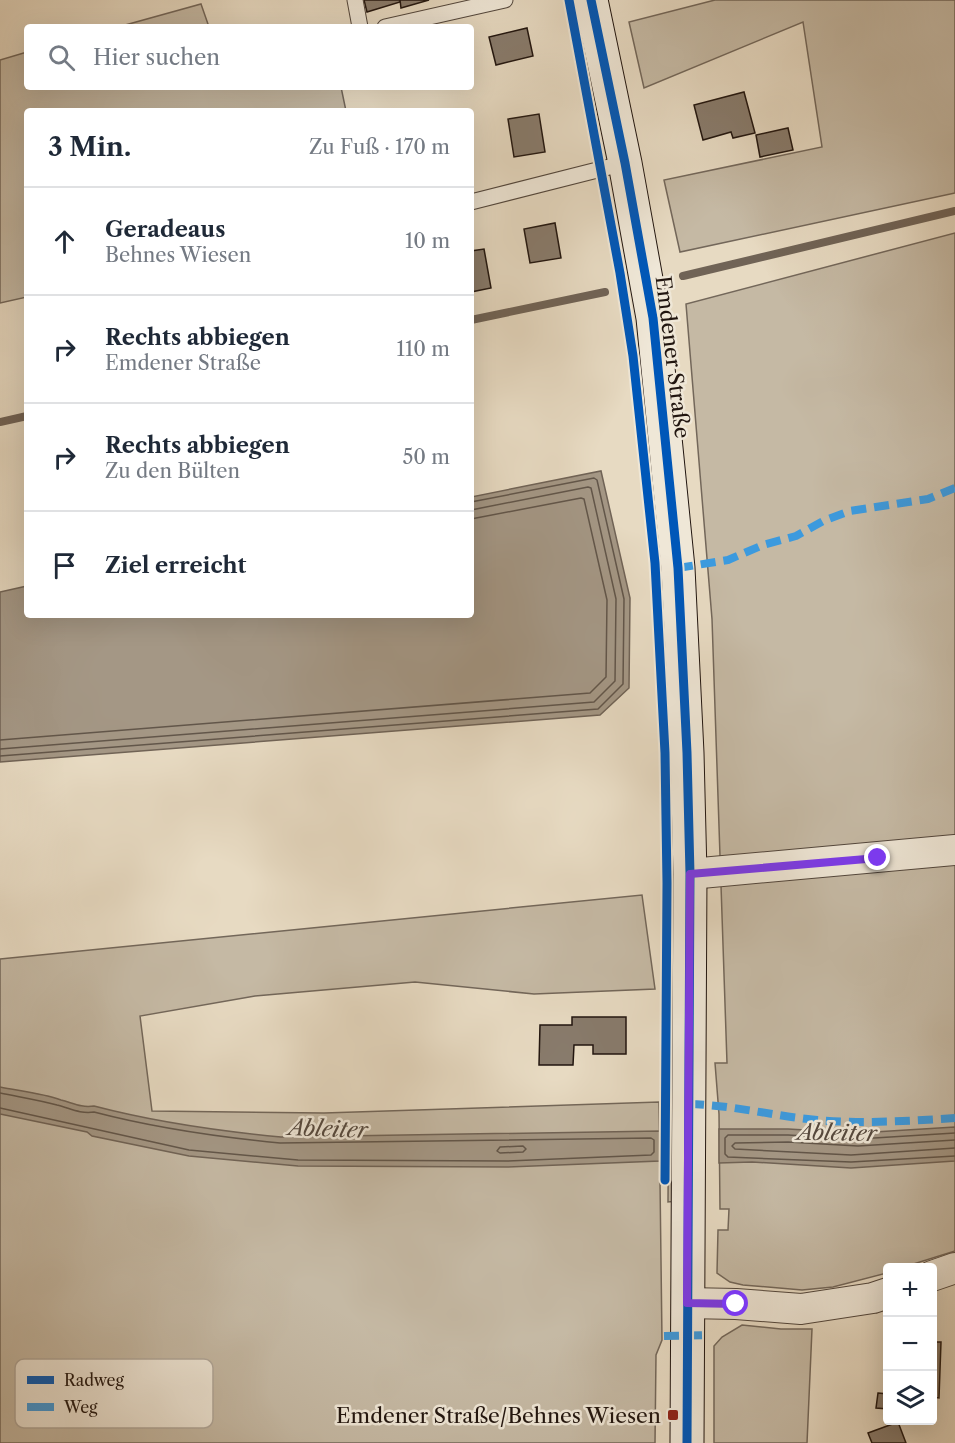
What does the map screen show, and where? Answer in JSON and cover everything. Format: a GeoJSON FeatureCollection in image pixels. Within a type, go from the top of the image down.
{"type":"FeatureCollection","features":[{"type":"Feature","properties":{"kind":"street","name":"Emdener Straße"},"geometry":{"type":"LineString","coordinates":[[591,0],[625,163],[652,318],[678,568],[690,874],[687,1443]]}},
{"type":"Feature","properties":{"kind":"street"},"geometry":{"type":"LineString","coordinates":[[690,874],[955,850]]}},
{"type":"Feature","properties":{"kind":"street"},"geometry":{"type":"LineString","coordinates":[[937,1275],[955,1268]]}},
{"type":"Feature","properties":{"kind":"street"},"geometry":{"type":"LineString","coordinates":[[687,1303],[801,1309],[883,1295]]}},
{"type":"Feature","properties":{"kind":"lane"},"geometry":{"type":"LineString","coordinates":[[355,0],[359,24]]}},
{"type":"Feature","properties":{"kind":"lane"},"geometry":{"type":"LineString","coordinates":[[398,24],[505,0]]}},
{"type":"Feature","properties":{"kind":"lane"},"geometry":{"type":"LineString","coordinates":[[474,201],[625,163]]}},
{"type":"Feature","properties":{"kind":"shaded area"},"geometry":{"type":"Polygon","coordinates":[[[715,0],[955,0],[955,193],[680,252],[664,180],[822,147],[803,22],[644,88],[629,22],[715,0]]]}},
{"type":"Feature","properties":{"kind":"shaded area"},"geometry":{"type":"Polygon","coordinates":[[[201,4],[208,24],[129,24],[201,4]]]}},
{"type":"Feature","properties":{"kind":"shaded area"},"geometry":{"type":"Polygon","coordinates":[[[24,53],[24,90],[342,90],[345,108],[24,108],[24,298],[0,303],[0,60],[24,53]]]}},
{"type":"Feature","properties":{"kind":"shaded area"},"geometry":{"type":"Polygon","coordinates":[[[955,233],[955,1251],[917,1263],[883,1263],[883,1274],[833,1287],[802,1290],[743,1285],[730,1282],[717,1273],[718,1230],[728,1230],[729,1209],[720,1209],[719,1114],[715,1063],[727,1063],[712,619],[686,304],[955,233]]]}},
{"type":"Feature","properties":{"kind":"shaded area"},"geometry":{"type":"Polygon","coordinates":[[[642,895],[655,989],[534,994],[415,982],[255,996],[140,1016],[152,1111],[324,1113],[659,1102],[662,1340],[656,1355],[655,1443],[0,1443],[0,959],[642,895]]]}},
{"type":"Feature","properties":{"kind":"shaded area"},"geometry":{"type":"Polygon","coordinates":[[[669,1078],[674,1082],[677,1201],[668,1202],[669,1078]]]}},
{"type":"Feature","properties":{"kind":"shaded area"},"geometry":{"type":"Polygon","coordinates":[[[742,1325],[812,1329],[807,1443],[714,1443],[714,1346],[722,1337],[742,1325]]]}},
{"type":"Feature","properties":{"kind":"water"},"geometry":{"type":"Polygon","coordinates":[[[601,471],[630,598],[629,688],[600,715],[0,762],[0,592],[24,587],[24,618],[474,618],[474,496],[601,471]]]}},
{"type":"Feature","properties":{"kind":"water"},"geometry":{"type":"Polygon","coordinates":[[[0,1087],[81,1106],[94,1106],[163,1121],[281,1137],[660,1131],[660,1161],[507,1167],[298,1166],[189,1156],[0,1114],[0,1087]]]}},
{"type":"Feature","properties":{"kind":"water","name":"Ableiter"},"geometry":{"type":"Polygon","coordinates":[[[955,1127],[955,1161],[851,1168],[752,1162],[719,1163],[719,1129],[788,1129],[858,1133],[955,1127]]]}},
{"type":"Feature","properties":{"kind":"building"},"geometry":{"type":"Polygon","coordinates":[[[364,0],[400,0],[400,2],[367,12],[364,0]]]}},
{"type":"Feature","properties":{"kind":"building"},"geometry":{"type":"Polygon","coordinates":[[[400,0],[429,0],[401,8],[400,0]]]}},
{"type":"Feature","properties":{"kind":"building"},"geometry":{"type":"Polygon","coordinates":[[[527,28],[533,56],[496,65],[489,37],[527,28]]]}},
{"type":"Feature","properties":{"kind":"building"},"geometry":{"type":"Polygon","coordinates":[[[744,92],[755,133],[733,138],[731,132],[703,140],[694,105],[744,92]]]}},
{"type":"Feature","properties":{"kind":"building"},"geometry":{"type":"Polygon","coordinates":[[[539,114],[545,152],[514,157],[508,119],[539,114]]]}},
{"type":"Feature","properties":{"kind":"building"},"geometry":{"type":"Polygon","coordinates":[[[788,128],[793,150],[760,157],[756,135],[788,128]]]}},
{"type":"Feature","properties":{"kind":"building"},"geometry":{"type":"Polygon","coordinates":[[[555,223],[561,258],[530,263],[524,229],[555,223]]]}},
{"type":"Feature","properties":{"kind":"building"},"geometry":{"type":"Polygon","coordinates":[[[484,249],[491,288],[474,291],[474,251],[484,249]]]}},
{"type":"Feature","properties":{"kind":"building"},"geometry":{"type":"Polygon","coordinates":[[[572,1017],[626,1017],[626,1054],[593,1054],[593,1045],[574,1045],[573,1065],[539,1065],[540,1025],[572,1025],[572,1017]]]}},
{"type":"Feature","properties":{"kind":"building"},"geometry":{"type":"Polygon","coordinates":[[[937,1342],[941,1342],[939,1398],[937,1398],[937,1342]]]}},
{"type":"Feature","properties":{"kind":"building"},"geometry":{"type":"Polygon","coordinates":[[[878,1393],[883,1394],[883,1409],[876,1408],[878,1393]]]}},
{"type":"Feature","properties":{"kind":"building"},"geometry":{"type":"Polygon","coordinates":[[[890,1425],[899,1425],[906,1443],[872,1443],[868,1433],[890,1425]]]}},
{"type":"Feature","properties":{"kind":"waterway"},"geometry":{"type":"LineString","coordinates":[[683,276],[955,211]]}},
{"type":"Feature","properties":{"kind":"waterway"},"geometry":{"type":"LineString","coordinates":[[474,319],[605,292]]}},
{"type":"Feature","properties":{"kind":"waterway"},"geometry":{"type":"LineString","coordinates":[[0,422],[24,417]]}},
{"type":"Feature","properties":{"kind":"marked path"},"geometry":{"type":"LineString","coordinates":[[678,568],[728,560],[763,545],[796,536],[823,521],[850,511],[928,499],[955,488]]}},
{"type":"Feature","properties":{"kind":"marked path"},"geometry":{"type":"LineString","coordinates":[[689,1104],[851,1122],[955,1118]]}},
{"type":"Feature","properties":{"kind":"marked path"},"geometry":{"type":"LineString","coordinates":[[664,1336],[709,1335]]}},
{"type":"Feature","properties":{"kind":"cycle path"},"geometry":{"type":"LineString","coordinates":[[569,0],[620,273],[633,356],[655,563],[665,753],[667,883],[665,1180]]}},
{"type":"Feature","properties":{"kind":"cycle path"},"geometry":{"type":"LineString","coordinates":[[591,0],[625,163],[653,318],[678,568],[690,874],[687,1443]]}},
{"type":"Feature","properties":{"kind":"place","name":"Emdener Straße/Behnes Wiesen"},"geometry":{"type":"Point","coordinates":[673,1415]}},
{"type":"Feature","properties":{"kind":"route"},"geometry":{"type":"LineString","coordinates":[[736,1304],[687,1303],[690,874],[878,858]]}}]}
